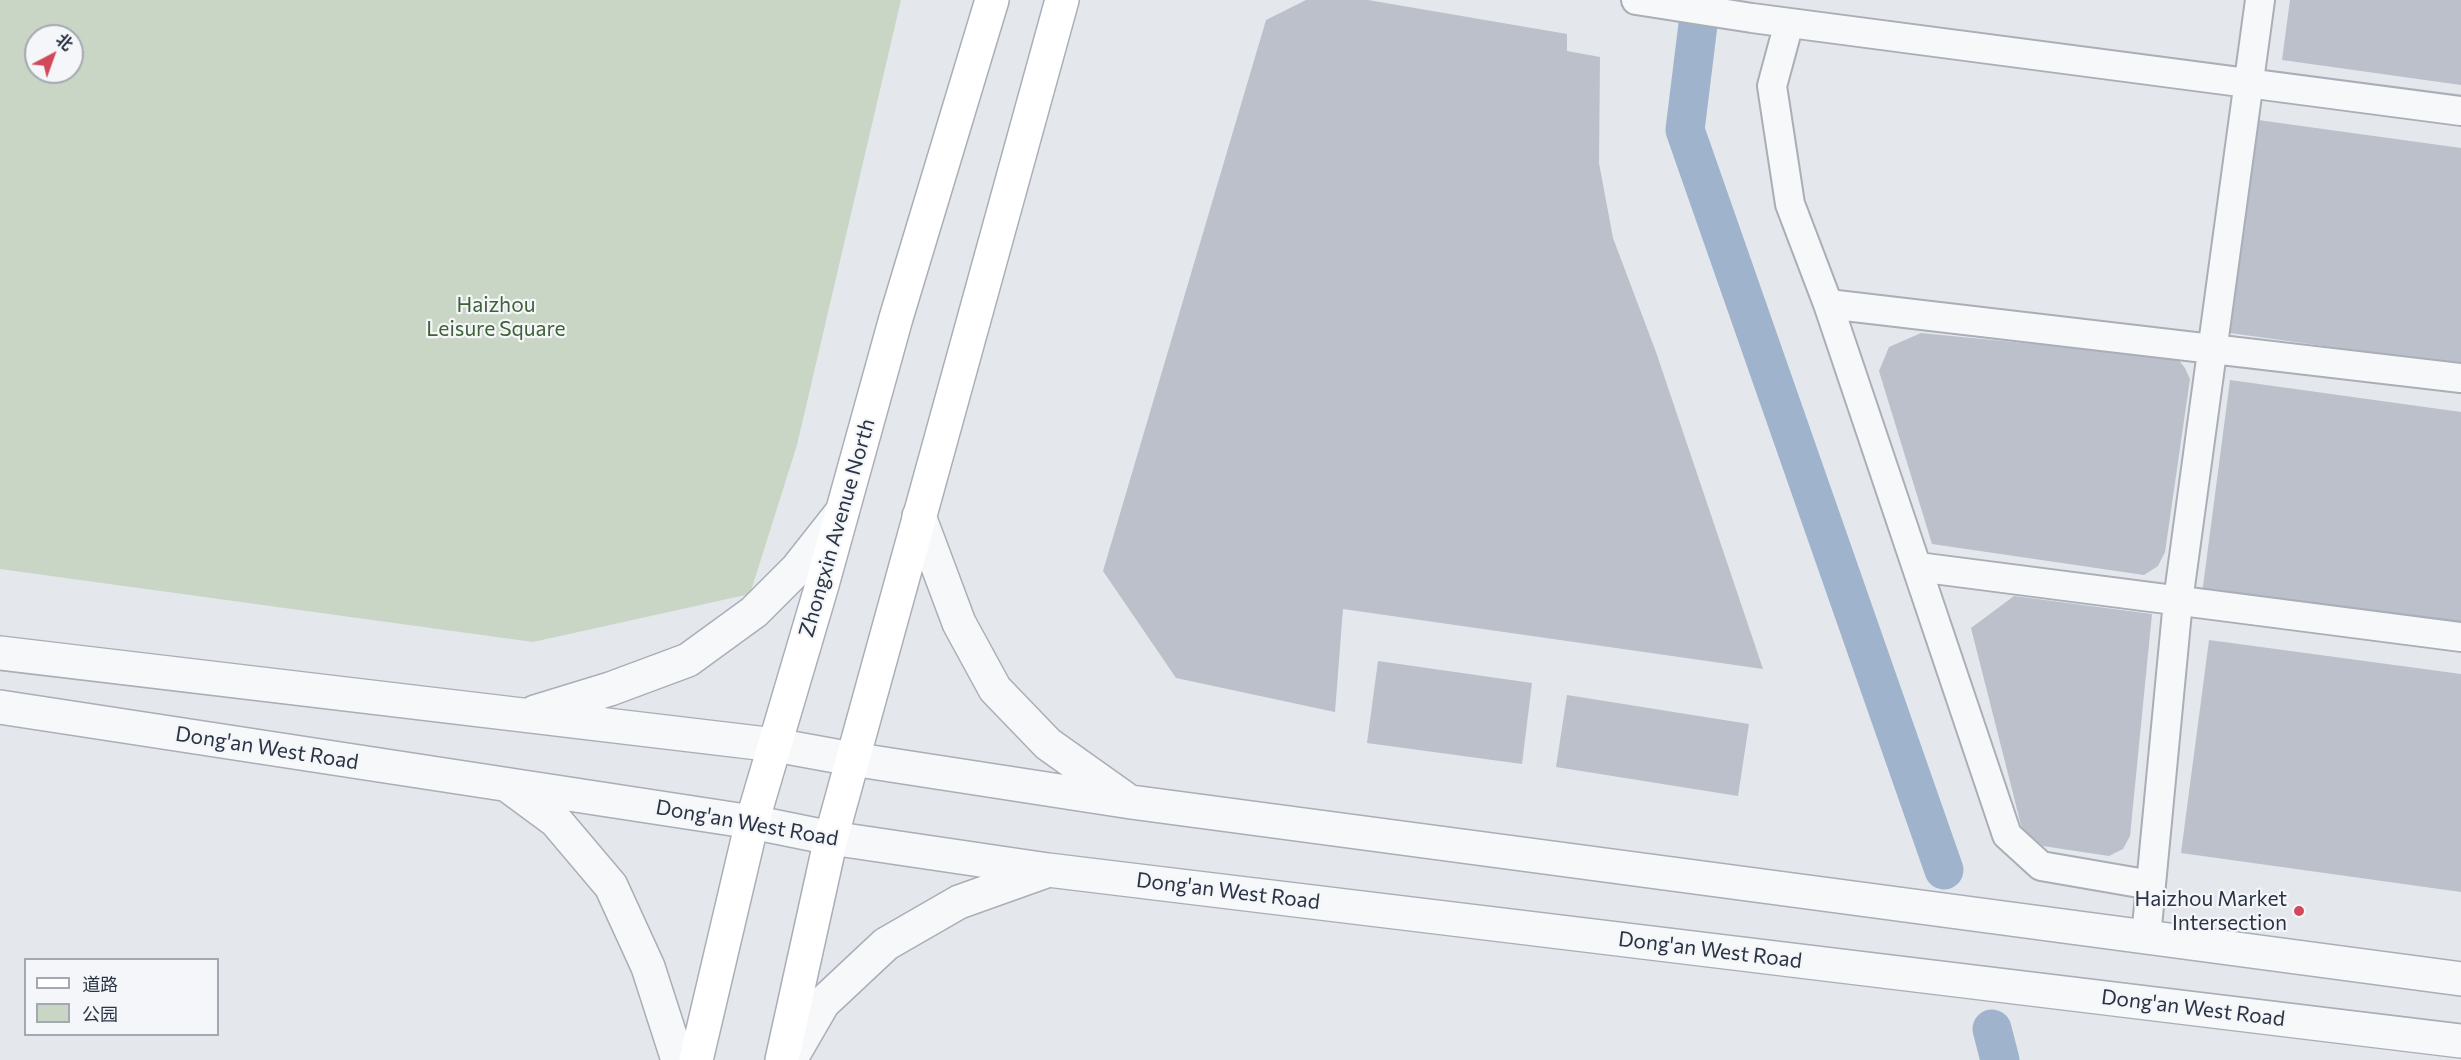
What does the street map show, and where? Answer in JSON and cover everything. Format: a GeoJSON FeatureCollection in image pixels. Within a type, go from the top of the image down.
{"type":"FeatureCollection","features":[{"type":"Feature","properties":{"kind":"main road","name":"Zhongxin Avenue North"},"geometry":{"type":"LineString","coordinates":[[696,1060],[753,822],[896,318],[992,0]]}},
{"type":"Feature","properties":{"kind":"main road"},"geometry":{"type":"LineString","coordinates":[[782,1060],[831,838],[1062,0]]}},
{"type":"Feature","properties":{"kind":"street"},"geometry":{"type":"LineString","coordinates":[[1636,0],[1789,23],[2461,111]]}},
{"type":"Feature","properties":{"kind":"street"},"geometry":{"type":"LineString","coordinates":[[2146,937],[2178,601],[2260,0]]}},
{"type":"Feature","properties":{"kind":"street"},"geometry":{"type":"LineString","coordinates":[[1789,23],[1772,86],[1790,204],[1828,304],[2007,835],[2041,866],[2151,885]]}},
{"type":"Feature","properties":{"kind":"street"},"geometry":{"type":"LineString","coordinates":[[1828,304],[2461,378]]}},
{"type":"Feature","properties":{"kind":"street"},"geometry":{"type":"LineString","coordinates":[[525,716],[610,689],[688,660],[754,612],[797,569],[842,512]]}},
{"type":"Feature","properties":{"kind":"street"},"geometry":{"type":"LineString","coordinates":[[919,516],[959,623],[995,689],[1048,744],[1131,802]]}},
{"type":"Feature","properties":{"kind":"street"},"geometry":{"type":"LineString","coordinates":[[1918,567],[2461,637]]}},
{"type":"Feature","properties":{"kind":"street"},"geometry":{"type":"LineString","coordinates":[[0,653],[775,745],[1131,802],[2461,978]]}},
{"type":"Feature","properties":{"kind":"street","name":"Dong'an West Road"},"geometry":{"type":"LineString","coordinates":[[0,707],[753,822],[831,838],[1048,870],[2461,1041]]}},
{"type":"Feature","properties":{"kind":"street"},"geometry":{"type":"LineString","coordinates":[[506,784],[556,821],[611,886],[648,967],[678,1060]]}},
{"type":"Feature","properties":{"kind":"street"},"geometry":{"type":"LineString","coordinates":[[790,1060],[823,1003],[886,944],[959,903],[1048,870]]}},
{"type":"Feature","properties":{"kind":"green space","name":"Haizhou Leisure Square"},"geometry":{"type":"Polygon","coordinates":[[[0,0],[901,0],[797,445],[750,594],[533,642],[0,569],[0,0]]]}},
{"type":"Feature","properties":{"kind":"building"},"geometry":{"type":"Polygon","coordinates":[[[1306,0],[1368,0],[1567,34],[1567,51],[1600,57],[1599,163],[1613,238],[1656,352],[1763,669],[1343,609],[1335,712],[1176,678],[1103,571],[1266,20],[1306,0]]]}},
{"type":"Feature","properties":{"kind":"building"},"geometry":{"type":"Polygon","coordinates":[[[2290,0],[2461,0],[2461,85],[2282,60],[2290,0]]]}},
{"type":"Feature","properties":{"kind":"building"},"geometry":{"type":"Polygon","coordinates":[[[2258,120],[2461,148],[2461,365],[2230,333],[2258,120]]]}},
{"type":"Feature","properties":{"kind":"building"},"geometry":{"type":"Polygon","coordinates":[[[1921,333],[2177,358],[2190,379],[2165,552],[2158,566],[2144,575],[1932,544],[1879,371],[1889,347],[1921,333]]]}},
{"type":"Feature","properties":{"kind":"building"},"geometry":{"type":"Polygon","coordinates":[[[2230,380],[2461,412],[2461,630],[2202,594],[2230,380]]]}},
{"type":"Feature","properties":{"kind":"building"},"geometry":{"type":"Polygon","coordinates":[[[2014,596],[2152,614],[2130,836],[2123,849],[2109,856],[2043,846],[2022,829],[1971,628],[2014,596]]]}},
{"type":"Feature","properties":{"kind":"building"},"geometry":{"type":"Polygon","coordinates":[[[2209,640],[2461,674],[2461,892],[2181,853],[2209,640]]]}},
{"type":"Feature","properties":{"kind":"building"},"geometry":{"type":"Polygon","coordinates":[[[1378,661],[1532,683],[1522,764],[1367,743],[1378,661]]]}},
{"type":"Feature","properties":{"kind":"building"},"geometry":{"type":"Polygon","coordinates":[[[1567,695],[1749,724],[1738,796],[1556,767],[1567,695]]]}},
{"type":"Feature","properties":{"kind":"waterway"},"geometry":{"type":"LineString","coordinates":[[1701,0],[1685,130],[1944,870]]}},
{"type":"Feature","properties":{"kind":"waterway"},"geometry":{"type":"LineString","coordinates":[[1992,1029],[2000,1060]]}},
{"type":"Feature","properties":{"kind":"place","name":"Haizhou Market Intersection"},"geometry":{"type":"Point","coordinates":[2299,911]}}]}
